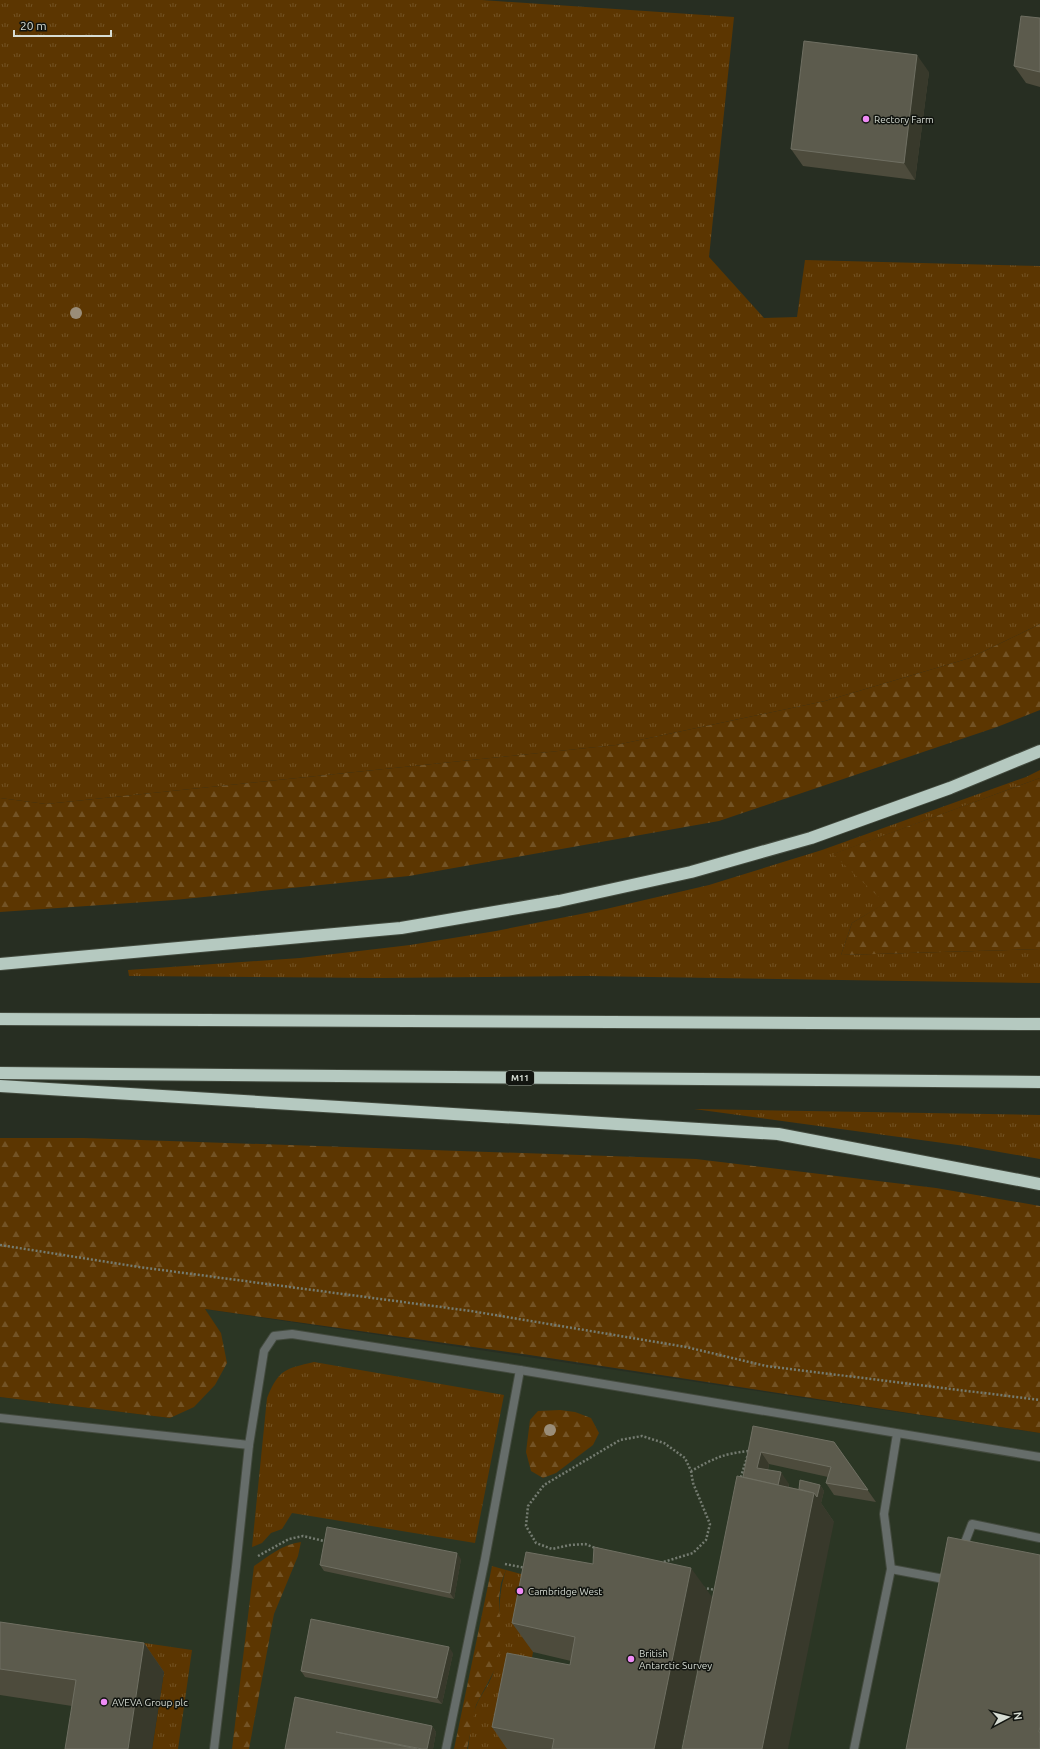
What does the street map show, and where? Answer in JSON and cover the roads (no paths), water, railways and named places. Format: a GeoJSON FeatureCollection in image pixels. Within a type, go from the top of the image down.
{"type":"FeatureCollection","features":[{"type":"Feature","properties":{"kind":"highway"},"geometry":{"type":"LineString","coordinates":[[0,964],[401,928],[559,901],[691,872],[811,838],[950,788],[1040,751]]}},
{"type":"Feature","properties":{"kind":"highway"},"geometry":{"type":"LineString","coordinates":[[0,1019],[1040,1024]]}},
{"type":"Feature","properties":{"kind":"highway","name":"M11"},"geometry":{"type":"LineString","coordinates":[[0,1073],[1040,1082]]}},
{"type":"Feature","properties":{"kind":"highway"},"geometry":{"type":"LineString","coordinates":[[0,1086],[778,1134],[1040,1184]]}},
{"type":"Feature","properties":{"kind":"lane"},"geometry":{"type":"LineString","coordinates":[[214,1749],[249,1445],[264,1351],[274,1336],[292,1334],[520,1370],[1040,1457]]}},
{"type":"Feature","properties":{"kind":"lane"},"geometry":{"type":"LineString","coordinates":[[446,1749],[485,1559],[520,1370]]}},
{"type":"Feature","properties":{"kind":"lane"},"geometry":{"type":"LineString","coordinates":[[0,1418],[249,1445]]}},
{"type":"Feature","properties":{"kind":"lane"},"geometry":{"type":"LineString","coordinates":[[854,1749],[891,1569],[884,1514],[897,1434]]}},
{"type":"Feature","properties":{"kind":"lane"},"geometry":{"type":"LineString","coordinates":[[959,1559],[972,1524],[1040,1538]]}},
{"type":"Feature","properties":{"kind":"lane"},"geometry":{"type":"LineString","coordinates":[[891,1569],[951,1580],[953,1573]]}},
{"type":"Feature","properties":{"kind":"place","name":"Rectory Farm"},"geometry":{"type":"Point","coordinates":[866,119]}},
{"type":"Feature","properties":{"kind":"place","name":"Cambridge West"},"geometry":{"type":"Point","coordinates":[520,1591]}},
{"type":"Feature","properties":{"kind":"place","name":"British Antarctic Survey"},"geometry":{"type":"Point","coordinates":[631,1659]}},
{"type":"Feature","properties":{"kind":"place","name":"AVEVA Group plc"},"geometry":{"type":"Point","coordinates":[104,1702]}}]}
